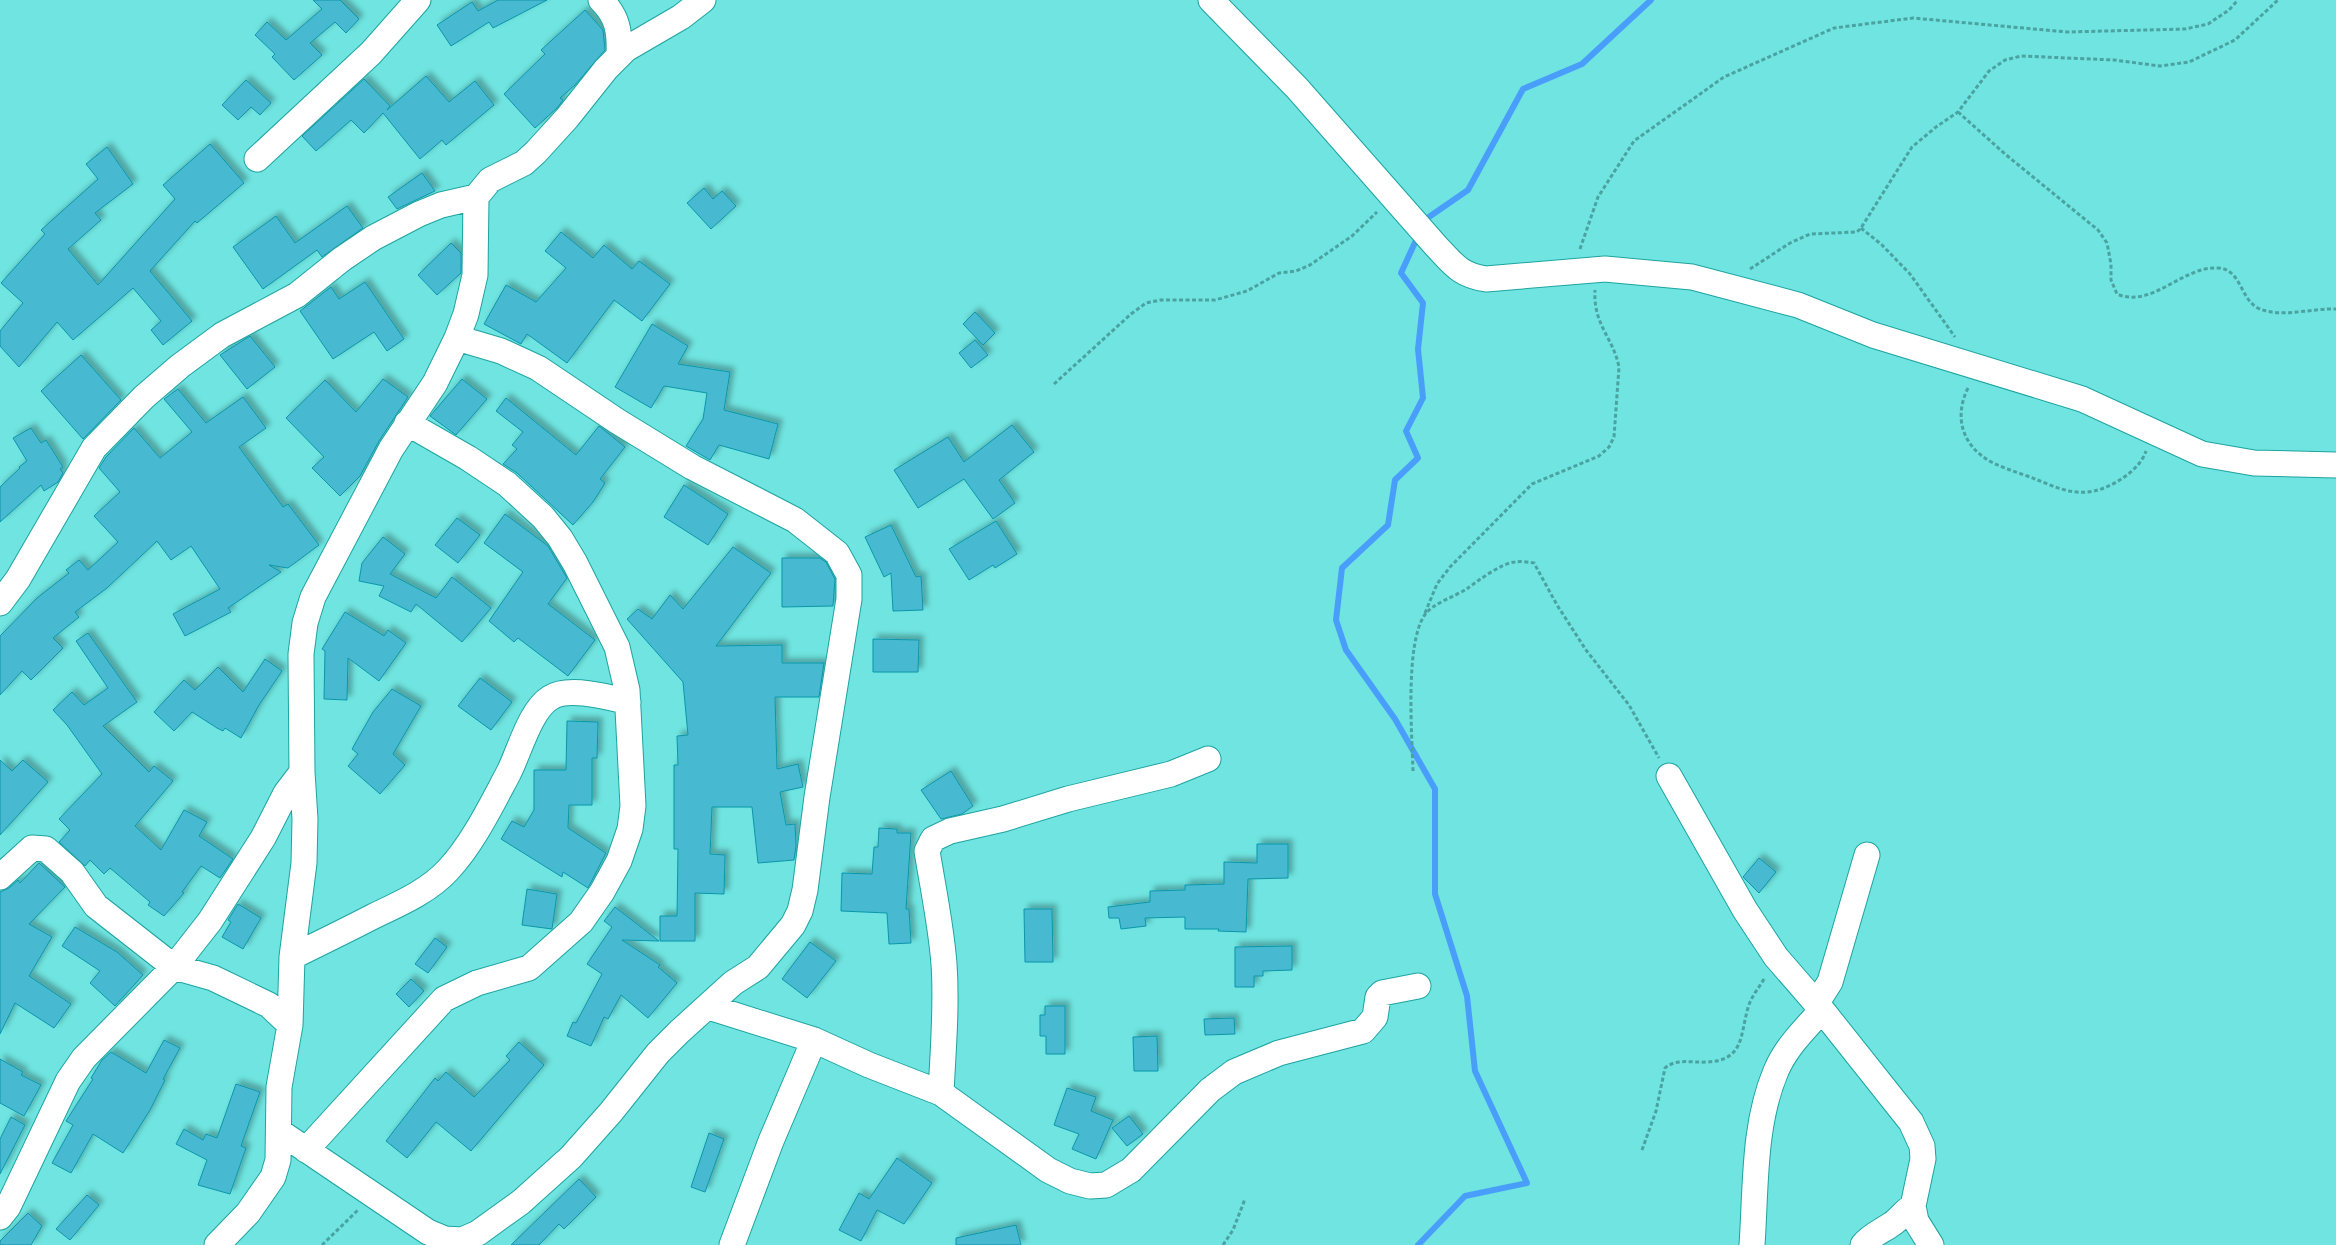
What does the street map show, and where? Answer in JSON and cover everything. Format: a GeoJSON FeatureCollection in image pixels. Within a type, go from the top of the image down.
{"type":"FeatureCollection","features":[{"type":"Feature","properties":{"kind":"street"},"geometry":{"type":"LineString","coordinates":[[257,159],[371,53],[418,0]]}},
{"type":"Feature","properties":{"kind":"street"},"geometry":{"type":"LineString","coordinates":[[601,0],[612,12],[618,24],[619,56]]}},
{"type":"Feature","properties":{"kind":"street"},"geometry":{"type":"LineString","coordinates":[[0,603],[18,579],[94,448],[116,424],[180,366],[222,335],[297,295],[342,258],[373,238],[419,214],[441,205],[476,197],[490,180],[524,163],[536,152],[626,49],[681,17],[703,0]]}},
{"type":"Feature","properties":{"kind":"street"},"geometry":{"type":"LineString","coordinates":[[1211,0],[1297,88],[1436,246],[1457,268],[1469,276],[1486,279],[1605,269],[1692,277],[1761,294],[1825,314],[1873,335],[2082,400],[2202,454],[2254,463],[2336,466]]}},
{"type":"Feature","properties":{"kind":"street"},"geometry":{"type":"LineString","coordinates":[[217,1245],[248,1213],[273,1177],[278,1160],[280,1132],[279,1087],[290,1025],[292,957],[304,863],[305,819],[302,772],[301,654],[305,624],[324,574],[391,449],[435,383],[458,338],[475,275],[476,197]]}},
{"type":"Feature","properties":{"kind":"street"},"geometry":{"type":"LineString","coordinates":[[280,1132],[428,1232],[445,1239],[472,1239],[521,1202],[571,1157],[611,1112],[658,1053],[733,983],[758,967],[793,925],[800,911],[805,890],[817,797],[849,599],[849,575],[837,553],[795,520],[692,467],[530,364],[501,351],[458,338]]}},
{"type":"Feature","properties":{"kind":"street"},"geometry":{"type":"LineString","coordinates":[[306,1150],[444,999],[477,983],[529,968],[581,922],[602,892],[619,861],[630,829],[633,806],[628,702],[618,647],[575,563],[560,538],[543,516],[506,484],[468,458],[407,423]]}},
{"type":"Feature","properties":{"kind":"street"},"geometry":{"type":"LineString","coordinates":[[292,957],[393,907],[431,884],[448,870],[477,831],[508,772],[526,730],[550,698],[558,695],[580,694],[628,702]]}},
{"type":"Feature","properties":{"kind":"street"},"geometry":{"type":"LineString","coordinates":[[940,1093],[943,1057],[944,964],[936,900],[927,850],[929,843],[937,836],[950,831],[1003,819],[1068,799],[1171,774],[1208,759]]}},
{"type":"Feature","properties":{"kind":"street"},"geometry":{"type":"LineString","coordinates":[[0,1217],[8,1207],[73,1073],[84,1058],[174,967],[232,888],[263,838],[286,793],[302,772]]}},
{"type":"Feature","properties":{"kind":"street"},"geometry":{"type":"LineString","coordinates":[[1670,776],[1745,910],[1776,957],[1819,1007],[1869,1071],[1893,1097],[1918,1133],[1923,1159],[1913,1206],[1916,1221],[1931,1245]]}},
{"type":"Feature","properties":{"kind":"street"},"geometry":{"type":"LineString","coordinates":[[0,877],[32,848],[46,849],[72,872],[96,906],[174,967],[213,978],[269,1005],[290,1025]]}},
{"type":"Feature","properties":{"kind":"street"},"geometry":{"type":"LineString","coordinates":[[1752,1245],[1757,1158],[1764,1112],[1776,1071],[1790,1046],[1819,1007],[1830,982],[1867,855]]}},
{"type":"Feature","properties":{"kind":"street"},"geometry":{"type":"LineString","coordinates":[[709,1007],[814,1040],[869,1066],[940,1093],[1048,1170],[1070,1181],[1090,1186],[1106,1185],[1131,1170],[1210,1090],[1234,1072],[1279,1053],[1363,1032],[1375,1017],[1378,997],[1382,993],[1418,986]]}},
{"type":"Feature","properties":{"kind":"street"},"geometry":{"type":"LineString","coordinates":[[732,1245],[771,1141],[814,1040]]}},
{"type":"Feature","properties":{"kind":"street"},"geometry":{"type":"LineString","coordinates":[[1863,1245],[1876,1233],[1894,1224],[1913,1206]]}},
{"type":"Feature","properties":{"kind":"path"},"geometry":{"type":"LineString","coordinates":[[1572,271],[1598,197],[1634,141],[1724,77],[1834,28],[1913,18],[2067,32],[2185,29],[2208,24],[2229,10],[2238,0]]}},
{"type":"Feature","properties":{"kind":"path"},"geometry":{"type":"LineString","coordinates":[[1745,273],[1767,256],[1810,234],[1857,232],[1912,146],[1958,112],[1989,71],[2005,60],[2021,56],[2114,60],[2160,66],[2189,62],[2235,40],[2278,0]]}},
{"type":"Feature","properties":{"kind":"path"},"geometry":{"type":"LineString","coordinates":[[1958,112],[2005,154],[2098,230],[2107,243],[2111,264],[2111,280],[2117,294],[2127,298],[2140,298],[2206,269],[2220,268],[2232,273],[2248,299],[2259,309],[2277,312],[2336,309]]}},
{"type":"Feature","properties":{"kind":"path"},"geometry":{"type":"LineString","coordinates":[[1054,384],[1131,314],[1146,303],[1161,300],[1215,300],[1247,291],[1279,273],[1296,271],[1310,265],[1352,236],[1394,196]]}},
{"type":"Feature","properties":{"kind":"path"},"geometry":{"type":"LineString","coordinates":[[1861,228],[1882,245],[1910,274],[1957,339]]}},
{"type":"Feature","properties":{"kind":"path"},"geometry":{"type":"LineString","coordinates":[[1413,772],[1410,705],[1416,640],[1437,584],[1450,567],[1532,484],[1599,456],[1609,447],[1614,438],[1619,366],[1617,357],[1599,323],[1595,310],[1595,291],[1605,269]]}},
{"type":"Feature","properties":{"kind":"path"},"geometry":{"type":"LineString","coordinates":[[1978,367],[1963,398],[1960,412],[1962,428],[1972,444],[1982,456],[2011,470],[2066,491],[2094,491],[2131,473],[2142,461],[2152,431]]}},
{"type":"Feature","properties":{"kind":"path"},"geometry":{"type":"LineString","coordinates":[[1424,615],[1439,603],[1454,597],[1484,576],[1513,562],[1534,563],[1557,605],[1586,650],[1629,704],[1670,776]]}},
{"type":"Feature","properties":{"kind":"path"},"geometry":{"type":"LineString","coordinates":[[1642,1150],[1649,1126],[1656,1111],[1665,1068],[1678,1061],[1720,1061],[1737,1048],[1744,1034],[1748,1006],[1776,957]]}},
{"type":"Feature","properties":{"kind":"path"},"geometry":{"type":"LineString","coordinates":[[322,1245],[373,1195]]}},
{"type":"Feature","properties":{"kind":"path"},"geometry":{"type":"LineString","coordinates":[[1223,1245],[1233,1230],[1245,1199]]}},
{"type":"Feature","properties":{"kind":"building"},"geometry":{"type":"Polygon","coordinates":[[[313,0],[340,0],[359,19],[346,33],[335,22],[310,43],[322,55],[294,80],[272,57],[275,54],[255,35],[267,22],[286,40],[322,9],[313,0]]]}},
{"type":"Feature","properties":{"kind":"building"},"geometry":{"type":"Polygon","coordinates":[[[498,0],[547,0],[493,28],[489,22],[451,46],[437,25],[472,2],[478,11],[498,0]]]}},
{"type":"Feature","properties":{"kind":"building"},"geometry":{"type":"Polygon","coordinates":[[[585,10],[603,30],[605,50],[575,85],[560,98],[563,100],[557,108],[535,128],[504,94],[545,54],[541,50],[585,10]]]}},
{"type":"Feature","properties":{"kind":"building"},"geometry":{"type":"Polygon","coordinates":[[[426,76],[449,102],[475,81],[494,105],[446,145],[442,140],[420,159],[383,113],[364,133],[351,120],[316,151],[302,136],[364,79],[390,106],[387,110],[426,76]]]}},
{"type":"Feature","properties":{"kind":"building"},"geometry":{"type":"Polygon","coordinates":[[[246,80],[271,103],[260,115],[251,107],[238,120],[222,105],[246,80]]]}},
{"type":"Feature","properties":{"kind":"building"},"geometry":{"type":"Polygon","coordinates":[[[210,144],[244,183],[197,223],[195,221],[150,271],[192,321],[163,345],[151,330],[161,321],[133,288],[73,340],[57,322],[19,367],[0,346],[0,331],[23,303],[1,283],[45,234],[41,230],[98,179],[86,164],[107,147],[133,184],[95,213],[101,220],[68,249],[98,285],[175,199],[163,185],[210,144]]]}},
{"type":"Feature","properties":{"kind":"building"},"geometry":{"type":"Polygon","coordinates":[[[422,173],[435,191],[397,209],[388,197],[422,173]]]}},
{"type":"Feature","properties":{"kind":"building"},"geometry":{"type":"Polygon","coordinates":[[[704,188],[713,199],[722,191],[736,206],[711,229],[687,203],[704,188]]]}},
{"type":"Feature","properties":{"kind":"building"},"geometry":{"type":"Polygon","coordinates":[[[347,206],[363,228],[322,257],[317,250],[263,289],[233,247],[276,216],[295,243],[347,206]]]}},
{"type":"Feature","properties":{"kind":"building"},"geometry":{"type":"Polygon","coordinates":[[[561,232],[593,258],[604,245],[632,269],[639,261],[670,284],[642,321],[614,300],[567,363],[527,334],[521,344],[484,324],[506,285],[536,302],[566,268],[545,251],[561,232]]]}},
{"type":"Feature","properties":{"kind":"building"},"geometry":{"type":"Polygon","coordinates":[[[451,243],[461,253],[461,273],[437,295],[418,275],[451,243]]]}},
{"type":"Feature","properties":{"kind":"building"},"geometry":{"type":"Polygon","coordinates":[[[365,282],[404,339],[387,351],[374,332],[333,359],[300,311],[331,287],[339,299],[365,282]]]}},
{"type":"Feature","properties":{"kind":"building"},"geometry":{"type":"Polygon","coordinates":[[[975,312],[995,333],[983,345],[963,324],[975,312]]]}},
{"type":"Feature","properties":{"kind":"building"},"geometry":{"type":"Polygon","coordinates":[[[652,324],[688,346],[678,364],[730,372],[724,410],[778,424],[769,459],[719,445],[710,460],[686,446],[703,419],[707,393],[664,386],[651,408],[615,387],[652,324]]]}},
{"type":"Feature","properties":{"kind":"building"},"geometry":{"type":"Polygon","coordinates":[[[250,336],[275,367],[247,389],[220,355],[250,336]]]}},
{"type":"Feature","properties":{"kind":"building"},"geometry":{"type":"Polygon","coordinates":[[[975,340],[988,355],[971,368],[959,353],[975,340]]]}},
{"type":"Feature","properties":{"kind":"building"},"geometry":{"type":"Polygon","coordinates":[[[81,355],[121,400],[83,439],[41,391],[81,355]]]}},
{"type":"Feature","properties":{"kind":"building"},"geometry":{"type":"Polygon","coordinates":[[[383,379],[408,397],[379,441],[360,476],[340,496],[312,468],[324,457],[286,418],[325,380],[356,412],[383,379]]]}},
{"type":"Feature","properties":{"kind":"building"},"geometry":{"type":"Polygon","coordinates":[[[462,379],[487,399],[456,435],[430,416],[462,379]]]}},
{"type":"Feature","properties":{"kind":"building"},"geometry":{"type":"Polygon","coordinates":[[[178,389],[206,423],[243,397],[266,428],[239,447],[283,507],[288,504],[319,545],[288,568],[269,565],[281,572],[228,608],[231,612],[185,636],[173,614],[220,589],[191,546],[171,560],[157,541],[107,588],[75,612],[79,617],[53,638],[63,648],[31,680],[22,671],[0,695],[0,636],[37,598],[69,573],[66,570],[79,560],[88,570],[118,542],[94,516],[120,492],[99,468],[106,457],[134,428],[160,458],[192,432],[164,399],[178,389]]]}},
{"type":"Feature","properties":{"kind":"building"},"geometry":{"type":"Polygon","coordinates":[[[506,398],[576,455],[599,426],[625,447],[600,479],[605,483],[593,502],[573,525],[517,473],[503,464],[517,449],[512,445],[523,432],[496,411],[506,398]]]}},
{"type":"Feature","properties":{"kind":"building"},"geometry":{"type":"Polygon","coordinates":[[[1012,425],[1034,452],[999,480],[1015,503],[993,519],[964,479],[918,508],[894,470],[948,437],[964,462],[1012,425]]]}},
{"type":"Feature","properties":{"kind":"building"},"geometry":{"type":"Polygon","coordinates":[[[31,428],[41,443],[46,440],[63,467],[60,469],[63,473],[58,482],[44,491],[41,485],[0,522],[0,487],[27,461],[13,438],[31,428]]]}},
{"type":"Feature","properties":{"kind":"building"},"geometry":{"type":"Polygon","coordinates":[[[684,485],[728,514],[708,545],[664,517],[684,485]]]}},
{"type":"Feature","properties":{"kind":"building"},"geometry":{"type":"Polygon","coordinates":[[[505,514],[548,546],[567,578],[548,604],[595,640],[568,676],[518,638],[514,642],[489,621],[523,572],[484,543],[505,514]]]}},
{"type":"Feature","properties":{"kind":"building"},"geometry":{"type":"Polygon","coordinates":[[[457,518],[480,535],[458,563],[435,545],[457,518]]]}},
{"type":"Feature","properties":{"kind":"building"},"geometry":{"type":"Polygon","coordinates":[[[996,521],[1017,554],[995,568],[993,565],[969,580],[949,549],[996,521]]]}},
{"type":"Feature","properties":{"kind":"building"},"geometry":{"type":"Polygon","coordinates":[[[891,525],[916,577],[921,576],[923,610],[893,611],[891,573],[884,577],[865,537],[891,525]]]}},
{"type":"Feature","properties":{"kind":"building"},"geometry":{"type":"Polygon","coordinates":[[[383,537],[405,554],[390,574],[436,598],[452,577],[491,608],[462,642],[416,604],[411,612],[379,596],[384,586],[359,581],[362,563],[383,537]]]}},
{"type":"Feature","properties":{"kind":"building"},"geometry":{"type":"Polygon","coordinates":[[[733,547],[771,573],[716,646],[782,645],[782,663],[824,663],[819,697],[775,697],[777,769],[798,764],[803,787],[780,792],[786,825],[795,824],[796,846],[794,860],[758,863],[752,807],[712,807],[710,854],[725,855],[724,894],[695,893],[695,941],[660,941],[660,916],[677,916],[678,849],[674,849],[674,765],[678,765],[677,736],[688,735],[683,682],[627,619],[638,609],[652,619],[670,595],[683,609],[733,547]]]}},
{"type":"Feature","properties":{"kind":"building"},"geometry":{"type":"Polygon","coordinates":[[[782,558],[820,558],[826,562],[835,579],[833,606],[782,607],[782,558]]]}},
{"type":"Feature","properties":{"kind":"building"},"geometry":{"type":"Polygon","coordinates":[[[345,612],[384,636],[388,630],[406,643],[379,681],[348,658],[347,700],[324,699],[325,651],[322,649],[345,612]]]}},
{"type":"Feature","properties":{"kind":"building"},"geometry":{"type":"Polygon","coordinates":[[[88,633],[137,702],[103,726],[149,772],[154,766],[173,781],[135,826],[161,850],[184,810],[207,822],[199,836],[233,859],[220,878],[201,866],[182,892],[184,893],[164,916],[148,905],[150,902],[110,868],[104,874],[90,860],[85,866],[59,842],[70,830],[59,819],[102,774],[67,725],[53,710],[72,692],[84,705],[108,688],[76,641],[88,633]]]}},
{"type":"Feature","properties":{"kind":"building"},"geometry":{"type":"Polygon","coordinates":[[[873,639],[919,640],[918,672],[873,672],[873,639]]]}},
{"type":"Feature","properties":{"kind":"building"},"geometry":{"type":"Polygon","coordinates":[[[265,659],[282,671],[259,705],[241,738],[225,728],[223,731],[217,728],[192,712],[174,731],[154,712],[184,680],[195,690],[218,667],[243,692],[265,659]]]}},
{"type":"Feature","properties":{"kind":"building"},"geometry":{"type":"Polygon","coordinates":[[[480,678],[512,702],[491,730],[458,706],[480,678]]]}},
{"type":"Feature","properties":{"kind":"building"},"geometry":{"type":"Polygon","coordinates":[[[392,689],[421,706],[393,754],[405,765],[380,794],[348,766],[358,754],[352,749],[373,712],[392,689]]]}},
{"type":"Feature","properties":{"kind":"building"},"geometry":{"type":"Polygon","coordinates":[[[567,721],[598,722],[597,758],[592,758],[592,805],[569,805],[568,828],[606,853],[588,888],[563,872],[562,877],[501,839],[512,821],[524,827],[534,810],[534,770],[566,770],[567,721]]]}},
{"type":"Feature","properties":{"kind":"building"},"geometry":{"type":"Polygon","coordinates":[[[0,760],[12,771],[23,760],[48,782],[0,835],[0,760]]]}},
{"type":"Feature","properties":{"kind":"building"},"geometry":{"type":"Polygon","coordinates":[[[951,771],[973,806],[962,814],[941,819],[921,790],[951,771]]]}},
{"type":"Feature","properties":{"kind":"building"},"geometry":{"type":"Polygon","coordinates":[[[879,828],[897,829],[897,833],[911,833],[906,909],[909,909],[911,943],[889,944],[887,913],[841,911],[842,873],[872,874],[874,847],[878,847],[879,828]]]}},
{"type":"Feature","properties":{"kind":"building"},"geometry":{"type":"Polygon","coordinates":[[[1257,844],[1288,844],[1288,878],[1248,879],[1246,932],[1218,931],[1219,929],[1185,929],[1185,917],[1145,918],[1146,926],[1121,929],[1119,918],[1109,918],[1108,907],[1150,902],[1150,891],[1185,890],[1185,885],[1224,884],[1224,862],[1257,863],[1257,844]]]}},
{"type":"Feature","properties":{"kind":"building"},"geometry":{"type":"Polygon","coordinates":[[[1759,858],[1776,872],[1759,893],[1743,877],[1759,858]]]}},
{"type":"Feature","properties":{"kind":"building"},"geometry":{"type":"Polygon","coordinates":[[[39,863],[65,887],[29,924],[52,937],[29,976],[71,1004],[54,1028],[15,1003],[0,1034],[0,892],[9,888],[18,880],[20,883],[39,863]]]}},
{"type":"Feature","properties":{"kind":"building"},"geometry":{"type":"Polygon","coordinates":[[[527,889],[557,894],[552,929],[522,925],[527,889]]]}},
{"type":"Feature","properties":{"kind":"building"},"geometry":{"type":"Polygon","coordinates":[[[238,904],[261,918],[243,949],[222,937],[231,922],[228,920],[238,904]]]}},
{"type":"Feature","properties":{"kind":"building"},"geometry":{"type":"Polygon","coordinates":[[[615,907],[659,941],[622,940],[660,965],[658,967],[677,983],[648,1018],[621,995],[608,1019],[604,1017],[591,1046],[567,1036],[573,1022],[576,1023],[602,974],[587,964],[612,927],[604,921],[615,907]]]}},
{"type":"Feature","properties":{"kind":"building"},"geometry":{"type":"Polygon","coordinates":[[[1024,909],[1052,909],[1053,962],[1025,962],[1024,909]]]}},
{"type":"Feature","properties":{"kind":"building"},"geometry":{"type":"Polygon","coordinates":[[[75,927],[117,952],[143,975],[115,1006],[90,983],[100,971],[62,946],[75,927]]]}},
{"type":"Feature","properties":{"kind":"building"},"geometry":{"type":"Polygon","coordinates":[[[435,938],[447,947],[428,973],[415,964],[435,938]]]}},
{"type":"Feature","properties":{"kind":"building"},"geometry":{"type":"Polygon","coordinates":[[[810,942],[836,961],[807,998],[782,979],[810,942]]]}},
{"type":"Feature","properties":{"kind":"building"},"geometry":{"type":"Polygon","coordinates":[[[1292,946],[1292,970],[1263,971],[1263,976],[1254,976],[1254,987],[1235,987],[1235,947],[1292,946]]]}},
{"type":"Feature","properties":{"kind":"building"},"geometry":{"type":"Polygon","coordinates":[[[411,979],[424,991],[409,1007],[396,994],[411,979]]]}},
{"type":"Feature","properties":{"kind":"building"},"geometry":{"type":"Polygon","coordinates":[[[1045,1006],[1065,1006],[1065,1054],[1046,1054],[1046,1036],[1040,1036],[1040,1015],[1045,1015],[1045,1006]]]}},
{"type":"Feature","properties":{"kind":"building"},"geometry":{"type":"Polygon","coordinates":[[[1234,1018],[1235,1034],[1205,1035],[1204,1019],[1234,1018]]]}},
{"type":"Feature","properties":{"kind":"building"},"geometry":{"type":"Polygon","coordinates":[[[1157,1036],[1158,1071],[1134,1071],[1133,1037],[1157,1036]]]}},
{"type":"Feature","properties":{"kind":"building"},"geometry":{"type":"Polygon","coordinates":[[[164,1040],[180,1048],[163,1079],[165,1080],[150,1110],[123,1153],[93,1134],[71,1173],[52,1163],[73,1125],[66,1121],[93,1079],[91,1078],[102,1060],[111,1052],[146,1073],[164,1040]]]}},
{"type":"Feature","properties":{"kind":"building"},"geometry":{"type":"Polygon","coordinates":[[[519,1042],[544,1065],[471,1151],[436,1122],[407,1158],[386,1141],[435,1078],[438,1081],[446,1072],[474,1097],[510,1060],[506,1056],[519,1042]]]}},
{"type":"Feature","properties":{"kind":"building"},"geometry":{"type":"Polygon","coordinates":[[[0,1059],[23,1072],[21,1075],[41,1085],[24,1116],[0,1103],[0,1059]]]}},
{"type":"Feature","properties":{"kind":"building"},"geometry":{"type":"Polygon","coordinates":[[[236,1084],[260,1092],[241,1146],[246,1148],[230,1194],[198,1185],[207,1160],[176,1144],[184,1129],[203,1140],[206,1134],[217,1138],[236,1084]]]}},
{"type":"Feature","properties":{"kind":"building"},"geometry":{"type":"Polygon","coordinates":[[[1067,1088],[1096,1097],[1091,1111],[1113,1120],[1096,1159],[1072,1149],[1079,1134],[1054,1125],[1067,1088]]]}},
{"type":"Feature","properties":{"kind":"building"},"geometry":{"type":"Polygon","coordinates":[[[1129,1116],[1143,1134],[1127,1146],[1112,1128],[1129,1116]]]}},
{"type":"Feature","properties":{"kind":"building"},"geometry":{"type":"Polygon","coordinates":[[[11,1117],[25,1125],[0,1174],[0,1139],[11,1117]]]}},
{"type":"Feature","properties":{"kind":"building"},"geometry":{"type":"Polygon","coordinates":[[[709,1133],[724,1139],[705,1192],[691,1187],[709,1133]]]}},
{"type":"Feature","properties":{"kind":"building"},"geometry":{"type":"Polygon","coordinates":[[[897,1158],[932,1183],[904,1224],[877,1210],[861,1241],[839,1230],[859,1193],[869,1199],[897,1158]]]}},
{"type":"Feature","properties":{"kind":"building"},"geometry":{"type":"Polygon","coordinates":[[[579,1179],[596,1197],[564,1229],[559,1224],[539,1245],[511,1245],[579,1179]]]}},
{"type":"Feature","properties":{"kind":"building"},"geometry":{"type":"Polygon","coordinates":[[[87,1195],[99,1205],[70,1240],[56,1229],[87,1195]]]}},
{"type":"Feature","properties":{"kind":"building"},"geometry":{"type":"Polygon","coordinates":[[[28,1213],[42,1226],[31,1245],[0,1245],[0,1241],[28,1213]]]}},
{"type":"Feature","properties":{"kind":"building"},"geometry":{"type":"Polygon","coordinates":[[[1016,1225],[1021,1245],[956,1245],[956,1238],[1016,1225]]]}},
{"type":"Feature","properties":{"kind":"waterway"},"geometry":{"type":"LineString","coordinates":[[1424,225],[1426,219],[1468,190],[1523,89],[1582,64],[1651,0]]}},
{"type":"Feature","properties":{"kind":"waterway"},"geometry":{"type":"LineString","coordinates":[[1418,236],[1401,273],[1423,303],[1418,349],[1423,398],[1406,431],[1418,458],[1395,480],[1388,525],[1342,568],[1336,620],[1346,650],[1395,719],[1435,789],[1435,894],[1467,996],[1475,1071],[1527,1183],[1465,1196],[1418,1245]]}}]}
